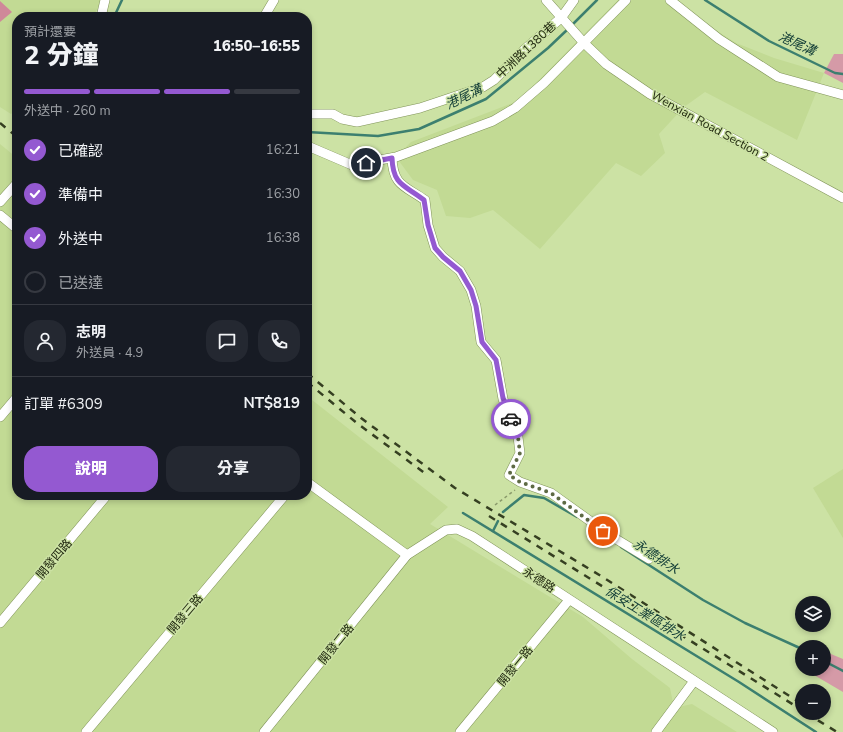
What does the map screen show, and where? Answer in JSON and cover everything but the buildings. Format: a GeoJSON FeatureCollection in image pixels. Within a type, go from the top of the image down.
{"type":"FeatureCollection","features":[{"type":"Feature","properties":{"kind":"street"},"geometry":{"type":"LineString","coordinates":[[102,12],[105,0]]}},
{"type":"Feature","properties":{"kind":"street"},"geometry":{"type":"LineString","coordinates":[[267,12],[274,0]]}},
{"type":"Feature","properties":{"kind":"street","name":"Wenxian Road Section 2"},"geometry":{"type":"LineString","coordinates":[[546,0],[584,43],[606,64],[650,94],[843,198]]}},
{"type":"Feature","properties":{"kind":"street","name":"中洲路1380巷"},"geometry":{"type":"LineString","coordinates":[[312,114],[333,114],[342,119],[357,122],[420,108],[483,87],[494,80],[525,49],[561,18],[574,0]]}},
{"type":"Feature","properties":{"kind":"street"},"geometry":{"type":"LineString","coordinates":[[312,149],[326,153],[352,165],[392,158],[493,121],[515,108],[544,84],[626,0]]}},
{"type":"Feature","properties":{"kind":"street"},"geometry":{"type":"LineString","coordinates":[[670,0],[719,39],[778,77],[843,95]]}},
{"type":"Feature","properties":{"kind":"street"},"geometry":{"type":"LineString","coordinates":[[392,158],[392,172],[400,184],[424,200],[428,225],[435,248],[443,257],[460,271],[471,290],[476,306],[482,342],[496,360],[503,398],[518,437],[520,453],[509,475],[526,485],[551,493],[611,536],[649,559]]}},
{"type":"Feature","properties":{"kind":"street"},"geometry":{"type":"LineString","coordinates":[[0,202],[12,189]]}},
{"type":"Feature","properties":{"kind":"street"},"geometry":{"type":"LineString","coordinates":[[0,215],[12,225]]}},
{"type":"Feature","properties":{"kind":"street"},"geometry":{"type":"LineString","coordinates":[[0,417],[12,403]]}},
{"type":"Feature","properties":{"kind":"street"},"geometry":{"type":"LineString","coordinates":[[312,486],[407,555]]}},
{"type":"Feature","properties":{"kind":"street","name":"開發四路"},"geometry":{"type":"LineString","coordinates":[[0,623],[103,500]]}},
{"type":"Feature","properties":{"kind":"street","name":"開發三路"},"geometry":{"type":"LineString","coordinates":[[86,732],[281,500]]}},
{"type":"Feature","properties":{"kind":"street","name":"永德路"},"geometry":{"type":"LineString","coordinates":[[407,555],[446,530],[457,529],[472,536],[773,732]]}},
{"type":"Feature","properties":{"kind":"street","name":"開發二路"},"geometry":{"type":"LineString","coordinates":[[264,732],[407,555]]}},
{"type":"Feature","properties":{"kind":"street","name":"開發一路"},"geometry":{"type":"LineString","coordinates":[[460,732],[569,600]]}},
{"type":"Feature","properties":{"kind":"street"},"geometry":{"type":"LineString","coordinates":[[656,732],[694,681]]}},
{"type":"Feature","properties":{"kind":"path"},"geometry":{"type":"LineString","coordinates":[[495,505],[512,492],[526,485]]}},
{"type":"Feature","properties":{"kind":"shaded area"},"geometry":{"type":"Polygon","coordinates":[[[0,0],[102,0],[96,12],[12,12],[12,113],[11,114],[0,107],[0,0]]]}},
{"type":"Feature","properties":{"kind":"shaded area"},"geometry":{"type":"Polygon","coordinates":[[[618,0],[678,0],[697,18],[736,43],[774,58],[824,73],[797,140],[705,92],[684,107],[659,134],[665,153],[641,176],[616,163],[540,249],[493,210],[470,218],[446,216],[437,190],[413,180],[396,157],[411,142],[518,101],[618,0]]]}},
{"type":"Feature","properties":{"kind":"shaded area"},"geometry":{"type":"Polygon","coordinates":[[[0,1],[12,12],[0,22],[0,1]]]}},
{"type":"Feature","properties":{"kind":"shaded area"},"geometry":{"type":"Polygon","coordinates":[[[834,54],[843,54],[843,83],[824,73],[834,54]]]}},
{"type":"Feature","properties":{"kind":"shaded area"},"geometry":{"type":"Polygon","coordinates":[[[0,144],[12,154],[12,500],[312,500],[312,400],[448,507],[430,524],[583,617],[632,659],[670,688],[674,708],[692,704],[737,732],[0,732],[0,144]]]}},
{"type":"Feature","properties":{"kind":"shaded area"},"geometry":{"type":"Polygon","coordinates":[[[843,469],[843,538],[813,488],[843,469]]]}},
{"type":"Feature","properties":{"kind":"shaded area"},"geometry":{"type":"Polygon","coordinates":[[[831,654],[843,659],[843,692],[816,676],[831,676],[831,654]]]}},
{"type":"Feature","properties":{"kind":"waterway","name":"港尾溝"},"geometry":{"type":"LineString","coordinates":[[116,12],[122,0]]}},
{"type":"Feature","properties":{"kind":"waterway","name":"港尾溝"},"geometry":{"type":"LineString","coordinates":[[572,25],[597,0]]}},
{"type":"Feature","properties":{"kind":"waterway","name":"港尾溝"},"geometry":{"type":"LineString","coordinates":[[705,0],[769,41],[835,73],[843,74]]}},
{"type":"Feature","properties":{"kind":"waterway","name":"港尾溝"},"geometry":{"type":"LineString","coordinates":[[312,132],[378,136],[419,129],[486,99],[548,48],[568,29]]}},
{"type":"Feature","properties":{"kind":"waterway","name":"永德排水"},"geometry":{"type":"LineString","coordinates":[[503,512],[524,495],[544,498],[577,517]]}},
{"type":"Feature","properties":{"kind":"waterway","name":"保安工業區排水"},"geometry":{"type":"LineString","coordinates":[[463,513],[739,682],[816,732]]}},
{"type":"Feature","properties":{"kind":"waterway","name":"永德排水"},"geometry":{"type":"LineString","coordinates":[[493,531],[498,521]]}},
{"type":"Feature","properties":{"kind":"waterway","name":"永德排水"},"geometry":{"type":"LineString","coordinates":[[621,547],[703,600],[745,623],[795,646]]}},
{"type":"Feature","properties":{"kind":"waterway","name":"永德排水"},"geometry":{"type":"LineString","coordinates":[[831,665],[843,671]]}},
{"type":"Feature","properties":{"kind":"railway"},"geometry":{"type":"LineString","coordinates":[[0,123],[12,133]]}},
{"type":"Feature","properties":{"kind":"railway"},"geometry":{"type":"LineString","coordinates":[[312,377],[361,418],[455,488],[601,576],[795,700]]}},
{"type":"Feature","properties":{"kind":"railway"},"geometry":{"type":"LineString","coordinates":[[312,386],[358,424],[426,474]]}},
{"type":"Feature","properties":{"kind":"railway"},"geometry":{"type":"LineString","coordinates":[[489,516],[795,706]]}},
{"type":"Feature","properties":{"kind":"railway"},"geometry":{"type":"LineString","coordinates":[[817,720],[837,732]]}},
{"type":"Feature","properties":{"kind":"way so far"},"geometry":{"type":"LineString","coordinates":[[511,419],[518,437],[520,453],[509,475],[520,482],[551,493],[603,531]]}},
{"type":"Feature","properties":{"kind":"route"},"geometry":{"type":"LineString","coordinates":[[366,163],[392,158],[392,172],[400,184],[424,200],[428,225],[435,248],[443,257],[460,271],[471,290],[476,306],[482,342],[496,360],[503,391],[503,398],[511,419]]}}]}
